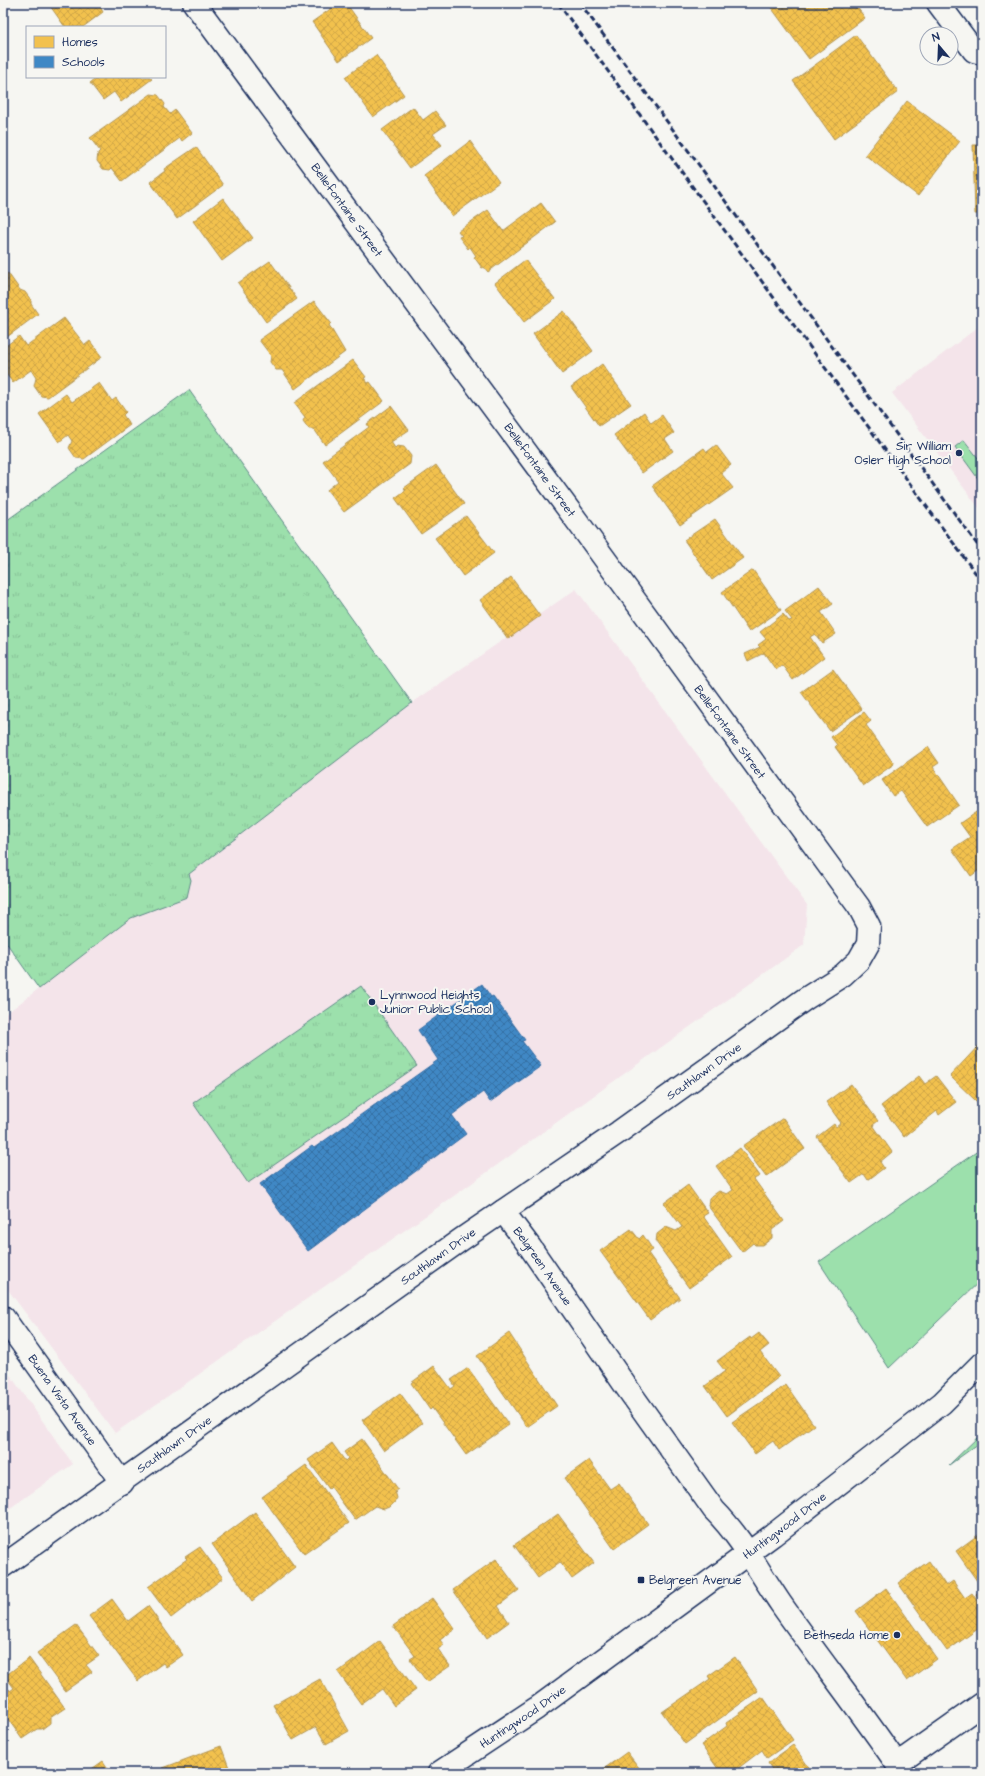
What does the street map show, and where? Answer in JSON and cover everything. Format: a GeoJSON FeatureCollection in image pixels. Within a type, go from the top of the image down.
{"type":"FeatureCollection","features":[{"type":"Feature","properties":{"kind":"street","name":"Bellefontaine Street"},"geometry":{"type":"LineString","coordinates":[[194,3],[571,513],[859,907],[869,926],[868,944]]}},
{"type":"Feature","properties":{"kind":"street"},"geometry":{"type":"LineString","coordinates":[[938,3],[974,51],[982,53]]}},
{"type":"Feature","properties":{"kind":"street","name":"Southlawn Drive"},"geometry":{"type":"LineString","coordinates":[[3,1566],[122,1483],[412,1274],[805,999],[843,975],[859,960],[868,944]]}},
{"type":"Feature","properties":{"kind":"street","name":"Belgreen Avenue"},"geometry":{"type":"LineString","coordinates":[[503,1211],[530,1247],[626,1388],[714,1510],[749,1553],[780,1602],[898,1768]]}},
{"type":"Feature","properties":{"kind":"street","name":"Buena Vista Avenue"},"geometry":{"type":"LineString","coordinates":[[3,1317],[122,1483]]}},
{"type":"Feature","properties":{"kind":"street","name":"Huntingwood Drive"},"geometry":{"type":"LineString","coordinates":[[439,1773],[537,1708],[749,1553],[942,1403],[982,1363]]}},
{"type":"Feature","properties":{"kind":"street"},"geometry":{"type":"LineString","coordinates":[[898,1768],[982,1704]]}},
{"type":"Feature","properties":{"kind":"shaded area","name":"Sir William Osler High School"},"geometry":{"type":"Polygon","coordinates":[[[982,324],[982,512],[892,393],[982,324]]]}},
{"type":"Feature","properties":{"kind":"shaded area","name":"Lynnwood Heights Junior Public School"},"geometry":{"type":"Polygon","coordinates":[[[576,589],[807,905],[804,945],[451,1198],[115,1433],[3,1283],[3,1016],[412,703],[576,589]]]}},
{"type":"Feature","properties":{"kind":"shaded area"},"geometry":{"type":"Polygon","coordinates":[[[3,1365],[73,1464],[3,1513],[3,1365]]]}},
{"type":"Feature","properties":{"kind":"green space"},"geometry":{"type":"Polygon","coordinates":[[[189,390],[412,703],[189,874],[191,880],[187,897],[131,918],[39,989],[3,938],[3,523],[189,390]]]}},
{"type":"Feature","properties":{"kind":"green space"},"geometry":{"type":"Polygon","coordinates":[[[964,440],[982,463],[982,484],[955,447],[964,440]]]}},
{"type":"Feature","properties":{"kind":"green space"},"geometry":{"type":"Polygon","coordinates":[[[361,986],[417,1066],[248,1183],[193,1103],[361,986]]]}},
{"type":"Feature","properties":{"kind":"green space"},"geometry":{"type":"Polygon","coordinates":[[[982,1148],[982,1279],[889,1368],[819,1262],[982,1148]]]}},
{"type":"Feature","properties":{"kind":"green space"},"geometry":{"type":"Polygon","coordinates":[[[982,1433],[982,1441],[949,1465],[982,1433]]]}},
{"type":"Feature","properties":{"kind":"building: Homes"},"geometry":{"type":"Polygon","coordinates":[[[48,3],[98,3],[103,12],[84,26],[64,26],[48,3]]]}},
{"type":"Feature","properties":{"kind":"building: Homes"},"geometry":{"type":"Polygon","coordinates":[[[297,3],[311,3],[302,9],[297,3]]]}},
{"type":"Feature","properties":{"kind":"building: Homes"},"geometry":{"type":"Polygon","coordinates":[[[339,3],[346,3],[371,38],[339,61],[312,22],[339,3]]]}},
{"type":"Feature","properties":{"kind":"building: Homes"},"geometry":{"type":"Polygon","coordinates":[[[774,3],[854,3],[865,18],[809,59],[770,6],[774,3]]]}},
{"type":"Feature","properties":{"kind":"building: Homes"},"geometry":{"type":"Polygon","coordinates":[[[856,35],[898,92],[834,139],[793,81],[856,35]]]}},
{"type":"Feature","properties":{"kind":"building: Homes"},"geometry":{"type":"Polygon","coordinates":[[[376,55],[404,95],[373,117],[345,77],[376,55]]]}},
{"type":"Feature","properties":{"kind":"building: Homes"},"geometry":{"type":"Polygon","coordinates":[[[97,78],[152,79],[121,102],[114,92],[103,100],[90,83],[97,78]]]}},
{"type":"Feature","properties":{"kind":"building: Homes"},"geometry":{"type":"Polygon","coordinates":[[[151,94],[158,95],[165,104],[164,107],[170,114],[175,110],[192,133],[182,141],[180,138],[122,181],[112,168],[110,170],[103,169],[97,161],[98,153],[100,151],[90,138],[151,94]]]}},
{"type":"Feature","properties":{"kind":"building: Homes"},"geometry":{"type":"Polygon","coordinates":[[[907,101],[960,141],[918,196],[865,155],[907,101]]]}},
{"type":"Feature","properties":{"kind":"building: Homes"},"geometry":{"type":"Polygon","coordinates":[[[413,107],[423,120],[435,111],[446,125],[433,134],[442,145],[410,168],[382,130],[413,107]]]}},
{"type":"Feature","properties":{"kind":"building: Homes"},"geometry":{"type":"Polygon","coordinates":[[[470,141],[499,182],[452,216],[424,176],[470,141]]]}},
{"type":"Feature","properties":{"kind":"building: Homes"},"geometry":{"type":"Polygon","coordinates":[[[973,145],[982,145],[982,214],[975,214],[973,145]]]}},
{"type":"Feature","properties":{"kind":"building: Homes"},"geometry":{"type":"Polygon","coordinates":[[[196,147],[223,185],[177,219],[150,182],[165,171],[164,169],[196,147]]]}},
{"type":"Feature","properties":{"kind":"building: Homes"},"geometry":{"type":"Polygon","coordinates":[[[223,198],[253,238],[222,261],[193,221],[223,198]]]}},
{"type":"Feature","properties":{"kind":"building: Homes"},"geometry":{"type":"Polygon","coordinates":[[[541,203],[555,222],[488,272],[484,267],[482,268],[474,257],[476,256],[470,247],[468,249],[459,237],[462,236],[458,231],[488,210],[503,231],[541,203]]]}},
{"type":"Feature","properties":{"kind":"building: Homes"},"geometry":{"type":"Polygon","coordinates":[[[525,260],[555,299],[524,322],[495,283],[525,260]]]}},
{"type":"Feature","properties":{"kind":"building: Homes"},"geometry":{"type":"Polygon","coordinates":[[[270,261],[297,299],[266,322],[238,283],[270,261]]]}},
{"type":"Feature","properties":{"kind":"building: Homes"},"geometry":{"type":"Polygon","coordinates":[[[8,273],[20,290],[25,292],[31,300],[31,304],[38,314],[3,340],[3,276],[8,273]]]}},
{"type":"Feature","properties":{"kind":"building: Homes"},"geometry":{"type":"Polygon","coordinates":[[[314,301],[331,323],[329,325],[345,352],[295,389],[282,370],[276,370],[270,362],[271,356],[259,340],[314,301]]]}},
{"type":"Feature","properties":{"kind":"building: Homes"},"geometry":{"type":"Polygon","coordinates":[[[564,311],[593,351],[562,374],[533,334],[564,311]]]}},
{"type":"Feature","properties":{"kind":"building: Homes"},"geometry":{"type":"Polygon","coordinates":[[[64,318],[85,345],[90,341],[102,357],[48,397],[41,396],[34,386],[36,378],[31,370],[13,383],[3,370],[3,348],[19,336],[26,346],[64,318]]]}},
{"type":"Feature","properties":{"kind":"building: Homes"},"geometry":{"type":"Polygon","coordinates":[[[353,360],[366,377],[364,378],[368,383],[370,382],[384,401],[325,445],[314,429],[309,429],[303,421],[305,417],[294,403],[353,360]]]}},
{"type":"Feature","properties":{"kind":"building: Homes"},"geometry":{"type":"Polygon","coordinates":[[[602,364],[631,404],[599,426],[571,387],[602,364]]]}},
{"type":"Feature","properties":{"kind":"building: Homes"},"geometry":{"type":"Polygon","coordinates":[[[99,383],[112,401],[116,398],[126,412],[123,415],[130,425],[84,459],[76,458],[69,448],[72,441],[68,435],[59,442],[39,414],[66,394],[72,402],[99,383]]]}},
{"type":"Feature","properties":{"kind":"building: Homes"},"geometry":{"type":"Polygon","coordinates":[[[391,406],[409,430],[391,442],[395,448],[397,446],[404,447],[411,456],[410,464],[344,512],[327,490],[338,481],[323,461],[369,427],[367,424],[391,406]]]}},
{"type":"Feature","properties":{"kind":"building: Homes"},"geometry":{"type":"Polygon","coordinates":[[[644,412],[651,423],[662,415],[674,433],[665,439],[673,451],[642,473],[614,435],[644,412]]]}},
{"type":"Feature","properties":{"kind":"building: Homes"},"geometry":{"type":"Polygon","coordinates":[[[716,445],[731,465],[721,473],[733,488],[680,525],[652,486],[704,448],[707,452],[716,445]]]}},
{"type":"Feature","properties":{"kind":"building: Homes"},"geometry":{"type":"Polygon","coordinates":[[[436,465],[464,504],[421,534],[395,498],[406,490],[404,488],[436,465]]]}},
{"type":"Feature","properties":{"kind":"building: Homes"},"geometry":{"type":"Polygon","coordinates":[[[466,516],[494,553],[463,576],[435,538],[466,516]]]}},
{"type":"Feature","properties":{"kind":"building: Homes"},"geometry":{"type":"Polygon","coordinates":[[[715,519],[743,558],[712,580],[684,540],[715,519]]]}},
{"type":"Feature","properties":{"kind":"building: Homes"},"geometry":{"type":"Polygon","coordinates":[[[753,570],[781,610],[749,632],[722,592],[753,570]]]}},
{"type":"Feature","properties":{"kind":"building: Homes"},"geometry":{"type":"Polygon","coordinates":[[[511,577],[540,616],[508,639],[480,600],[511,577]]]}},
{"type":"Feature","properties":{"kind":"building: Homes"},"geometry":{"type":"Polygon","coordinates":[[[819,586],[833,604],[821,612],[836,634],[822,643],[815,634],[810,637],[824,657],[793,680],[782,665],[776,670],[764,653],[748,661],[745,654],[760,647],[758,645],[766,639],[760,632],[783,614],[789,621],[792,620],[785,611],[819,586]]]}},
{"type":"Feature","properties":{"kind":"building: Homes"},"geometry":{"type":"Polygon","coordinates":[[[833,669],[862,709],[830,731],[801,692],[833,669]]]}},
{"type":"Feature","properties":{"kind":"building: Homes"},"geometry":{"type":"Polygon","coordinates":[[[864,712],[871,721],[866,725],[894,764],[863,786],[835,747],[837,745],[831,737],[864,712]]]}},
{"type":"Feature","properties":{"kind":"building: Homes"},"geometry":{"type":"Polygon","coordinates":[[[928,747],[939,763],[933,767],[959,805],[927,827],[901,791],[893,796],[882,780],[928,747]]]}},
{"type":"Feature","properties":{"kind":"building: Homes"},"geometry":{"type":"Polygon","coordinates":[[[982,808],[982,868],[971,876],[952,849],[970,837],[960,823],[982,808]]]}},
{"type":"Feature","properties":{"kind":"building: Homes"},"geometry":{"type":"Polygon","coordinates":[[[982,1042],[982,1097],[977,1102],[950,1076],[982,1042]]]}},
{"type":"Feature","properties":{"kind":"building: Homes"},"geometry":{"type":"Polygon","coordinates":[[[919,1076],[925,1084],[936,1076],[956,1102],[939,1115],[937,1111],[904,1137],[881,1106],[919,1076]]]}},
{"type":"Feature","properties":{"kind":"building: Homes"},"geometry":{"type":"Polygon","coordinates":[[[851,1084],[878,1121],[873,1125],[892,1152],[880,1162],[884,1168],[868,1180],[864,1174],[851,1183],[817,1137],[834,1124],[836,1127],[841,1123],[826,1102],[851,1084]]]}},
{"type":"Feature","properties":{"kind":"building: Homes"},"geometry":{"type":"Polygon","coordinates":[[[783,1118],[805,1149],[766,1177],[743,1146],[783,1118]]]}},
{"type":"Feature","properties":{"kind":"building: Homes"},"geometry":{"type":"Polygon","coordinates":[[[740,1148],[760,1176],[754,1179],[784,1221],[772,1230],[772,1238],[763,1245],[755,1245],[753,1243],[742,1252],[708,1206],[709,1198],[719,1191],[727,1194],[733,1190],[716,1166],[740,1148]]]}},
{"type":"Feature","properties":{"kind":"building: Homes"},"geometry":{"type":"Polygon","coordinates":[[[688,1185],[708,1213],[703,1216],[732,1257],[689,1288],[656,1242],[657,1234],[666,1227],[676,1231],[682,1227],[664,1203],[688,1185]]]}},
{"type":"Feature","properties":{"kind":"building: Homes"},"geometry":{"type":"Polygon","coordinates":[[[631,1229],[639,1239],[643,1235],[653,1250],[648,1253],[680,1298],[650,1320],[600,1251],[631,1229]]]}},
{"type":"Feature","properties":{"kind":"building: Homes"},"geometry":{"type":"Polygon","coordinates":[[[509,1333],[557,1406],[527,1427],[477,1356],[509,1333]]]}},
{"type":"Feature","properties":{"kind":"building: Homes"},"geometry":{"type":"Polygon","coordinates":[[[759,1333],[769,1345],[760,1352],[779,1377],[727,1416],[705,1386],[725,1371],[717,1361],[750,1337],[751,1339],[759,1333]]]}},
{"type":"Feature","properties":{"kind":"building: Homes"},"geometry":{"type":"Polygon","coordinates":[[[434,1366],[451,1389],[455,1386],[451,1380],[468,1368],[509,1425],[466,1455],[432,1408],[430,1410],[411,1383],[434,1366]]]}},
{"type":"Feature","properties":{"kind":"building: Homes"},"geometry":{"type":"Polygon","coordinates":[[[786,1385],[814,1425],[779,1450],[773,1441],[755,1454],[732,1422],[786,1385]]]}},
{"type":"Feature","properties":{"kind":"building: Homes"},"geometry":{"type":"Polygon","coordinates":[[[400,1393],[422,1423],[384,1451],[362,1420],[400,1393]]]}},
{"type":"Feature","properties":{"kind":"building: Homes"},"geometry":{"type":"Polygon","coordinates":[[[362,1439],[398,1489],[395,1491],[397,1498],[389,1507],[384,1509],[375,1506],[355,1520],[331,1487],[329,1489],[308,1460],[332,1443],[345,1461],[348,1458],[344,1452],[362,1439]]]}},
{"type":"Feature","properties":{"kind":"building: Homes"},"geometry":{"type":"Polygon","coordinates":[[[589,1460],[610,1489],[619,1483],[648,1524],[614,1549],[564,1478],[589,1460]]]}},
{"type":"Feature","properties":{"kind":"building: Homes"},"geometry":{"type":"Polygon","coordinates":[[[306,1465],[349,1523],[304,1554],[262,1497],[306,1465]]]}},
{"type":"Feature","properties":{"kind":"building: Homes"},"geometry":{"type":"Polygon","coordinates":[[[255,1512],[295,1567],[252,1601],[212,1544],[255,1512]]]}},
{"type":"Feature","properties":{"kind":"building: Homes"},"geometry":{"type":"Polygon","coordinates":[[[558,1514],[594,1563],[572,1579],[560,1562],[538,1578],[514,1545],[558,1514]]]}},
{"type":"Feature","properties":{"kind":"building: Homes"},"geometry":{"type":"Polygon","coordinates":[[[982,1532],[982,1588],[956,1551],[982,1532]]]}},
{"type":"Feature","properties":{"kind":"building: Homes"},"geometry":{"type":"Polygon","coordinates":[[[200,1547],[223,1578],[171,1618],[148,1587],[187,1559],[185,1557],[200,1547]]]}},
{"type":"Feature","properties":{"kind":"building: Homes"},"geometry":{"type":"Polygon","coordinates":[[[496,1559],[519,1590],[498,1606],[509,1622],[487,1638],[453,1590],[496,1559]]]}},
{"type":"Feature","properties":{"kind":"building: Homes"},"geometry":{"type":"Polygon","coordinates":[[[929,1561],[946,1586],[953,1581],[965,1598],[972,1593],[982,1608],[982,1626],[947,1651],[898,1583],[929,1561]]]}},
{"type":"Feature","properties":{"kind":"building: Homes","name":"Bethseda Home"},"geometry":{"type":"Polygon","coordinates":[[[886,1588],[937,1659],[907,1681],[856,1611],[886,1588]]]}},
{"type":"Feature","properties":{"kind":"building: Homes"},"geometry":{"type":"Polygon","coordinates":[[[982,1589],[982,1603],[976,1594],[982,1589]]]}},
{"type":"Feature","properties":{"kind":"building: Homes"},"geometry":{"type":"Polygon","coordinates":[[[432,1598],[455,1629],[440,1640],[444,1645],[438,1649],[450,1666],[427,1682],[410,1659],[415,1656],[393,1626],[432,1598]]]}},
{"type":"Feature","properties":{"kind":"building: Homes"},"geometry":{"type":"Polygon","coordinates":[[[112,1599],[128,1621],[148,1606],[183,1655],[166,1667],[163,1663],[138,1681],[89,1616],[112,1599]]]}},
{"type":"Feature","properties":{"kind":"building: Homes"},"geometry":{"type":"Polygon","coordinates":[[[76,1625],[99,1656],[86,1665],[92,1672],[65,1691],[37,1653],[76,1625]]]}},
{"type":"Feature","properties":{"kind":"building: Homes"},"geometry":{"type":"Polygon","coordinates":[[[380,1641],[416,1690],[394,1706],[382,1689],[361,1704],[338,1672],[380,1641]]]}},
{"type":"Feature","properties":{"kind":"building: Homes"},"geometry":{"type":"Polygon","coordinates":[[[735,1657],[758,1691],[685,1744],[662,1712],[710,1679],[708,1676],[735,1657]]]}},
{"type":"Feature","properties":{"kind":"building: Homes"},"geometry":{"type":"Polygon","coordinates":[[[29,1658],[65,1708],[50,1718],[50,1723],[42,1729],[37,1729],[22,1739],[3,1712],[3,1693],[14,1688],[5,1676],[29,1658]]]}},
{"type":"Feature","properties":{"kind":"building: Homes"},"geometry":{"type":"Polygon","coordinates":[[[320,1679],[349,1731],[326,1744],[316,1727],[293,1740],[273,1705],[320,1679]]]}},
{"type":"Feature","properties":{"kind":"building: Homes"},"geometry":{"type":"Polygon","coordinates":[[[763,1697],[793,1740],[767,1758],[762,1750],[732,1773],[721,1773],[701,1745],[727,1726],[726,1723],[763,1697]]]}},
{"type":"Feature","properties":{"kind":"building: Homes"},"geometry":{"type":"Polygon","coordinates":[[[793,1745],[813,1773],[769,1773],[773,1771],[768,1763],[793,1745]]]}},
{"type":"Feature","properties":{"kind":"building: Homes"},"geometry":{"type":"Polygon","coordinates":[[[221,1746],[231,1773],[165,1773],[163,1768],[221,1746]]]}},
{"type":"Feature","properties":{"kind":"building: Homes"},"geometry":{"type":"Polygon","coordinates":[[[627,1752],[643,1773],[598,1773],[627,1752]]]}},
{"type":"Feature","properties":{"kind":"building: Homes"},"geometry":{"type":"Polygon","coordinates":[[[103,1761],[111,1773],[86,1773],[103,1761]]]}},
{"type":"Feature","properties":{"kind":"building: Schools"},"geometry":{"type":"Polygon","coordinates":[[[482,984],[491,997],[493,996],[525,1040],[522,1041],[541,1066],[490,1102],[483,1092],[452,1115],[466,1134],[308,1251],[260,1184],[312,1146],[314,1148],[438,1060],[418,1030],[482,984]]]}},
{"type":"Feature","properties":{"kind":"railway"},"geometry":{"type":"LineString","coordinates":[[558,3],[982,582]]}},
{"type":"Feature","properties":{"kind":"railway"},"geometry":{"type":"LineString","coordinates":[[580,3],[982,551]]}},
{"type":"Feature","properties":{"kind":"place","name":"Sir William Osler High School"},"geometry":{"type":"Point","coordinates":[959,453]}},
{"type":"Feature","properties":{"kind":"place","name":"Lynnwood Heights Junior Public School"},"geometry":{"type":"Point","coordinates":[372,1002]}},
{"type":"Feature","properties":{"kind":"place","name":"Belgreen Avenue"},"geometry":{"type":"Point","coordinates":[641,1580]}},
{"type":"Feature","properties":{"kind":"place","name":"Bethseda Home"},"geometry":{"type":"Point","coordinates":[897,1635]}}]}
